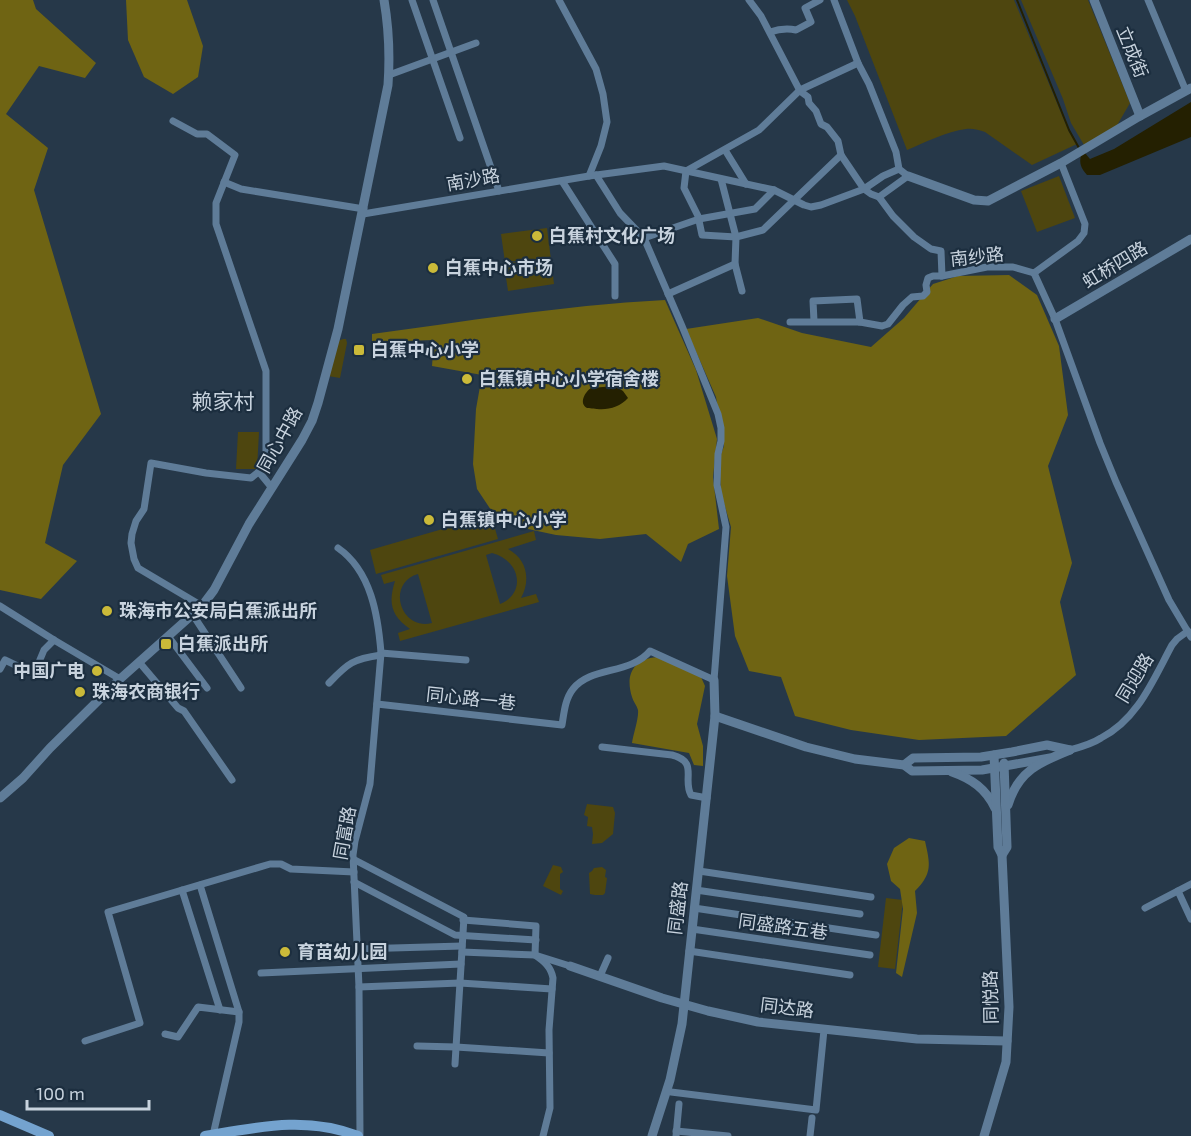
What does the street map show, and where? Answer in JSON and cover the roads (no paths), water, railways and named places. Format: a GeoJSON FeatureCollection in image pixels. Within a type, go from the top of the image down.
{"type":"FeatureCollection","features":[{"type":"Feature","properties":{"kind":"main road"},"geometry":{"type":"LineString","coordinates":[[0,1115],[49,1136]]}},
{"type":"Feature","properties":{"kind":"main road"},"geometry":{"type":"LineString","coordinates":[[209,1135],[264,1126],[302,1124],[321,1126],[359,1136]]}},
{"type":"Feature","properties":{"kind":"street","name":"同心中路"},"geometry":{"type":"LineString","coordinates":[[0,798],[23,778],[120,679],[202,606],[214,590],[249,524],[312,421],[338,330],[389,75],[389,43],[384,0]]}},
{"type":"Feature","properties":{"kind":"street"},"geometry":{"type":"LineString","coordinates":[[412,0],[460,138]]}},
{"type":"Feature","properties":{"kind":"street"},"geometry":{"type":"LineString","coordinates":[[433,0],[499,191]]}},
{"type":"Feature","properties":{"kind":"street"},"geometry":{"type":"LineString","coordinates":[[568,0],[560,2],[596,69],[607,122],[592,176],[620,213],[644,238],[718,414],[721,441],[718,454],[717,485],[726,527],[714,680]]}},
{"type":"Feature","properties":{"kind":"street"},"geometry":{"type":"LineString","coordinates":[[749,0],[757,9],[800,90],[808,97],[821,124],[827,127],[838,141],[841,155],[864,189]]}},
{"type":"Feature","properties":{"kind":"street"},"geometry":{"type":"LineString","coordinates":[[770,32],[788,28],[796,30],[812,22],[805,8],[820,0]]}},
{"type":"Feature","properties":{"kind":"street"},"geometry":{"type":"LineString","coordinates":[[834,0],[896,152],[899,169],[908,176],[983,202],[1061,163],[1188,89],[1148,0]]}},
{"type":"Feature","properties":{"kind":"street","name":"立成街"},"geometry":{"type":"LineString","coordinates":[[1094,0],[1140,116]]}},
{"type":"Feature","properties":{"kind":"street"},"geometry":{"type":"LineString","coordinates":[[389,75],[476,44]]}},
{"type":"Feature","properties":{"kind":"street"},"geometry":{"type":"LineString","coordinates":[[841,155],[763,230],[736,237],[702,234],[699,219],[684,188],[686,171],[759,130],[800,90],[858,63]]}},
{"type":"Feature","properties":{"kind":"street"},"geometry":{"type":"LineString","coordinates":[[173,121],[197,134],[207,134],[235,155],[216,203],[216,224],[266,371],[266,466],[259,472],[251,478],[151,463],[144,509],[136,521],[132,534],[134,559],[138,568],[202,606]]}},
{"type":"Feature","properties":{"kind":"street"},"geometry":{"type":"LineString","coordinates":[[725,150],[746,184]]}},
{"type":"Feature","properties":{"kind":"street"},"geometry":{"type":"LineString","coordinates":[[1061,163],[1085,225],[1084,233],[1078,241],[1034,273],[1055,319],[1112,472],[1169,600],[1190,634]]}},
{"type":"Feature","properties":{"kind":"street","name":"南沙路"},"geometry":{"type":"LineString","coordinates":[[224,182],[241,189],[363,212],[664,166],[774,190],[811,207],[864,189],[883,176],[899,169]]}},
{"type":"Feature","properties":{"kind":"street"},"geometry":{"type":"LineString","coordinates":[[879,197],[908,176]]}},
{"type":"Feature","properties":{"kind":"street"},"geometry":{"type":"LineString","coordinates":[[721,179],[736,237],[735,264],[742,291]]}},
{"type":"Feature","properties":{"kind":"street"},"geometry":{"type":"LineString","coordinates":[[562,181],[615,264],[615,296]]}},
{"type":"Feature","properties":{"kind":"street","name":"南纱路"},"geometry":{"type":"LineString","coordinates":[[864,189],[879,197],[893,216],[914,237],[931,249],[941,251],[942,276],[987,267],[1013,267],[1034,273]]}},
{"type":"Feature","properties":{"kind":"street"},"geometry":{"type":"LineString","coordinates":[[644,238],[699,219],[755,209],[774,190]]}},
{"type":"Feature","properties":{"kind":"street","name":"虹桥四路"},"geometry":{"type":"LineString","coordinates":[[1055,319],[1191,239]]}},
{"type":"Feature","properties":{"kind":"street"},"geometry":{"type":"LineString","coordinates":[[668,294],[735,264]]}},
{"type":"Feature","properties":{"kind":"street"},"geometry":{"type":"LineString","coordinates":[[790,322],[860,322],[882,326],[888,324],[912,297],[923,296],[927,292],[928,278],[942,276]]}},
{"type":"Feature","properties":{"kind":"street"},"geometry":{"type":"LineString","coordinates":[[814,321],[813,301],[857,298],[860,322]]}},
{"type":"Feature","properties":{"kind":"street"},"geometry":{"type":"LineString","coordinates":[[259,472],[272,488]]}},
{"type":"Feature","properties":{"kind":"street","name":"同富路"},"geometry":{"type":"LineString","coordinates":[[338,548],[354,562],[366,582],[380,632],[381,654],[370,784],[355,841],[353,859],[359,987],[359,1136]]}},
{"type":"Feature","properties":{"kind":"street"},"geometry":{"type":"LineString","coordinates":[[0,606],[120,679]]}},
{"type":"Feature","properties":{"kind":"street"},"geometry":{"type":"LineString","coordinates":[[193,615],[241,688]]}},
{"type":"Feature","properties":{"kind":"street","name":"同迎路"},"geometry":{"type":"LineString","coordinates":[[1070,750],[1102,738],[1130,717],[1150,687],[1172,645],[1177,639],[1190,634]]}},
{"type":"Feature","properties":{"kind":"street"},"geometry":{"type":"LineString","coordinates":[[168,636],[207,688]]}},
{"type":"Feature","properties":{"kind":"street"},"geometry":{"type":"LineString","coordinates":[[0,669],[5,660],[34,674],[44,650],[54,640]]}},
{"type":"Feature","properties":{"kind":"street","name":"同心路一巷"},"geometry":{"type":"LineString","coordinates":[[377,704],[562,725],[569,696],[580,683],[590,677],[634,664],[650,651],[714,680]]}},
{"type":"Feature","properties":{"kind":"street"},"geometry":{"type":"LineString","coordinates":[[329,683],[351,662],[381,654],[466,660]]}},
{"type":"Feature","properties":{"kind":"street"},"geometry":{"type":"LineString","coordinates":[[139,662],[178,708],[184,711],[232,780]]}},
{"type":"Feature","properties":{"kind":"street","name":"同盛路"},"geometry":{"type":"LineString","coordinates":[[652,1136],[670,1080],[682,1024],[716,716],[714,680]]}},
{"type":"Feature","properties":{"kind":"street"},"geometry":{"type":"LineString","coordinates":[[716,716],[806,747],[855,759],[904,765],[912,771],[982,770],[1050,758]]}},
{"type":"Feature","properties":{"kind":"street"},"geometry":{"type":"LineString","coordinates":[[904,765],[913,758],[981,757],[1047,745],[1070,750]]}},
{"type":"Feature","properties":{"kind":"street"},"geometry":{"type":"LineString","coordinates":[[603,747],[679,756],[689,770],[688,790],[691,795],[707,798]]}},
{"type":"Feature","properties":{"kind":"street"},"geometry":{"type":"LineString","coordinates":[[1001,816],[1019,781],[1034,767],[1070,750]]}},
{"type":"Feature","properties":{"kind":"street","name":"同悦路"},"geometry":{"type":"LineString","coordinates":[[984,1136],[1006,1062],[1009,1007],[1002,855],[998,847],[1001,816],[999,754]]}},
{"type":"Feature","properties":{"kind":"street"},"geometry":{"type":"LineString","coordinates":[[944,770],[963,776],[979,785],[1001,816]]}},
{"type":"Feature","properties":{"kind":"street"},"geometry":{"type":"LineString","coordinates":[[353,859],[464,917],[455,1064]]}},
{"type":"Feature","properties":{"kind":"street"},"geometry":{"type":"LineString","coordinates":[[85,1041],[140,1023],[108,912],[270,864],[281,864],[291,869],[354,872]]}},
{"type":"Feature","properties":{"kind":"street"},"geometry":{"type":"LineString","coordinates":[[699,870],[871,897]]}},
{"type":"Feature","properties":{"kind":"street"},"geometry":{"type":"LineString","coordinates":[[354,882],[455,935],[536,940]]}},
{"type":"Feature","properties":{"kind":"street"},"geometry":{"type":"LineString","coordinates":[[1145,908],[1191,884]]}},
{"type":"Feature","properties":{"kind":"street"},"geometry":{"type":"LineString","coordinates":[[200,885],[239,1022],[209,1135]]}},
{"type":"Feature","properties":{"kind":"street"},"geometry":{"type":"LineString","coordinates":[[182,890],[220,1010]]}},
{"type":"Feature","properties":{"kind":"street"},"geometry":{"type":"LineString","coordinates":[[696,890],[860,914]]}},
{"type":"Feature","properties":{"kind":"street"},"geometry":{"type":"LineString","coordinates":[[1178,891],[1191,919]]}},
{"type":"Feature","properties":{"kind":"street"},"geometry":{"type":"LineString","coordinates":[[694,908],[876,935]]}},
{"type":"Feature","properties":{"kind":"street"},"geometry":{"type":"LineString","coordinates":[[463,920],[536,926],[535,955]]}},
{"type":"Feature","properties":{"kind":"street","name":"同盛路五巷"},"geometry":{"type":"LineString","coordinates":[[692,929],[870,955]]}},
{"type":"Feature","properties":{"kind":"street"},"geometry":{"type":"LineString","coordinates":[[357,950],[462,949],[535,955],[570,966]]}},
{"type":"Feature","properties":{"kind":"street"},"geometry":{"type":"LineString","coordinates":[[689,951],[850,975]]}},
{"type":"Feature","properties":{"kind":"street"},"geometry":{"type":"LineString","coordinates":[[535,955],[547,964],[552,973],[549,1030],[550,1108],[543,1136]]}},
{"type":"Feature","properties":{"kind":"street"},"geometry":{"type":"LineString","coordinates":[[600,976],[608,958]]}},
{"type":"Feature","properties":{"kind":"street"},"geometry":{"type":"LineString","coordinates":[[261,973],[461,964]]}},
{"type":"Feature","properties":{"kind":"street","name":"同达路"},"geometry":{"type":"LineString","coordinates":[[570,966],[684,1005],[758,1022],[916,1039],[1007,1041]]}},
{"type":"Feature","properties":{"kind":"street"},"geometry":{"type":"LineString","coordinates":[[359,987],[460,983],[552,989]]}},
{"type":"Feature","properties":{"kind":"street"},"geometry":{"type":"LineString","coordinates":[[165,1034],[178,1037],[198,1007],[238,1012]]}},
{"type":"Feature","properties":{"kind":"street"},"geometry":{"type":"LineString","coordinates":[[671,1092],[816,1110],[824,1030]]}},
{"type":"Feature","properties":{"kind":"street"},"geometry":{"type":"LineString","coordinates":[[417,1046],[549,1053]]}},
{"type":"Feature","properties":{"kind":"street"},"geometry":{"type":"LineString","coordinates":[[679,1104],[676,1133],[728,1136]]}},
{"type":"Feature","properties":{"kind":"street"},"geometry":{"type":"LineString","coordinates":[[810,1136],[812,1118]]}},
{"type":"Feature","properties":{"kind":"waterway"},"geometry":{"type":"LineString","coordinates":[[1017,0],[1069,130],[1079,148]]}},
{"type":"Feature","properties":{"kind":"place","name":"白蕉村文化广场"},"geometry":{"type":"Point","coordinates":[537,236]}},
{"type":"Feature","properties":{"kind":"place","name":"白蕉中心市场"},"geometry":{"type":"Point","coordinates":[433,268]}},
{"type":"Feature","properties":{"kind":"place","name":"白蕉中心小学"},"geometry":{"type":"Point","coordinates":[359,350]}},
{"type":"Feature","properties":{"kind":"place","name":"白蕉镇中心小学宿舍楼"},"geometry":{"type":"Point","coordinates":[467,379]}},
{"type":"Feature","properties":{"kind":"place","name":"白蕉镇中心小学"},"geometry":{"type":"Point","coordinates":[429,520]}},
{"type":"Feature","properties":{"kind":"place","name":"珠海市公安局白蕉派出所"},"geometry":{"type":"Point","coordinates":[107,611]}},
{"type":"Feature","properties":{"kind":"place","name":"白蕉派出所"},"geometry":{"type":"Point","coordinates":[166,644]}},
{"type":"Feature","properties":{"kind":"place","name":"中国广电"},"geometry":{"type":"Point","coordinates":[97,671]}},
{"type":"Feature","properties":{"kind":"place","name":"珠海农商银行"},"geometry":{"type":"Point","coordinates":[80,692]}},
{"type":"Feature","properties":{"kind":"place","name":"育苗幼儿园"},"geometry":{"type":"Point","coordinates":[285,952]}},
{"type":"Feature","properties":{"kind":"district","name":"赖家村"},"geometry":{"type":"Point","coordinates":[223,402]}}]}
